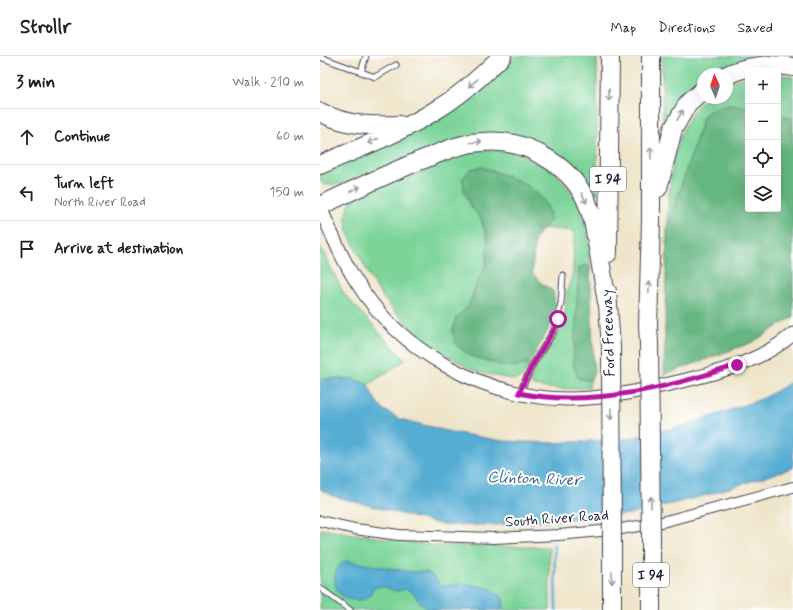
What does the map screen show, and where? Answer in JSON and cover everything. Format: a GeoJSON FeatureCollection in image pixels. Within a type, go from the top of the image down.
{"type":"FeatureCollection","features":[{"type":"Feature","properties":{"kind":"highway"},"geometry":{"type":"LineString","coordinates":[[320,165],[409,125],[436,111],[472,84],[502,56]]}},
{"type":"Feature","properties":{"kind":"highway","name":"Ford Freeway"},"geometry":{"type":"LineString","coordinates":[[610,56],[607,302],[610,347],[612,610]]}},
{"type":"Feature","properties":{"kind":"highway","name":"I 94"},"geometry":{"type":"LineString","coordinates":[[651,56],[651,220],[648,326],[651,610]]}},
{"type":"Feature","properties":{"kind":"highway"},"geometry":{"type":"LineString","coordinates":[[733,72],[762,66],[793,67]]}},
{"type":"Feature","properties":{"kind":"highway"},"geometry":{"type":"LineString","coordinates":[[651,220],[668,144],[673,129],[688,103],[697,95]]}},
{"type":"Feature","properties":{"kind":"highway"},"geometry":{"type":"LineString","coordinates":[[320,112],[340,121],[358,125],[409,125]]}},
{"type":"Feature","properties":{"kind":"highway"},"geometry":{"type":"LineString","coordinates":[[320,207],[375,179],[461,145],[484,141],[511,143],[526,148],[550,160],[573,178],[585,199],[594,222],[607,302]]}},
{"type":"Feature","properties":{"kind":"street"},"geometry":{"type":"LineString","coordinates":[[320,207],[355,280],[387,321],[425,352],[447,367],[482,383],[519,393],[548,398],[567,399],[637,392],[712,374],[737,365],[767,351],[793,334]]}},
{"type":"Feature","properties":{"kind":"street","name":"South River Road"},"geometry":{"type":"LineString","coordinates":[[320,521],[355,529],[399,535],[494,538],[559,535],[621,529],[662,522],[793,487]]}},
{"type":"Feature","properties":{"kind":"lane"},"geometry":{"type":"LineString","coordinates":[[361,72],[366,56]]}},
{"type":"Feature","properties":{"kind":"lane"},"geometry":{"type":"LineString","coordinates":[[320,58],[376,77],[396,65]]}},
{"type":"Feature","properties":{"kind":"lane"},"geometry":{"type":"LineString","coordinates":[[519,393],[533,364],[554,330],[561,303],[563,275]]}},
{"type":"Feature","properties":{"kind":"lane"},"geometry":{"type":"LineString","coordinates":[[320,588],[350,610]]}},
{"type":"Feature","properties":{"kind":"green space"},"geometry":{"type":"Polygon","coordinates":[[[512,56],[597,56],[597,194],[593,196],[557,154],[544,146],[517,136],[344,184],[325,185],[321,182],[321,172],[498,71],[512,56]]]}},
{"type":"Feature","properties":{"kind":"green space"},"geometry":{"type":"Polygon","coordinates":[[[662,56],[793,56],[793,60],[731,66],[726,68],[697,68],[697,86],[667,127],[663,126],[662,56]]]}},
{"type":"Feature","properties":{"kind":"green space"},"geometry":{"type":"Polygon","coordinates":[[[781,75],[793,77],[793,119],[781,115],[781,75]]]}},
{"type":"Feature","properties":{"kind":"green space"},"geometry":{"type":"Polygon","coordinates":[[[745,77],[745,107],[729,105],[704,115],[667,230],[669,195],[674,159],[678,142],[685,126],[694,111],[700,104],[733,104],[733,80],[745,77]]]}},
{"type":"Feature","properties":{"kind":"green space"},"geometry":{"type":"Polygon","coordinates":[[[729,105],[745,107],[745,212],[781,212],[781,115],[793,119],[793,317],[753,342],[664,375],[667,230],[704,115],[716,107],[729,105]]]}},
{"type":"Feature","properties":{"kind":"green space"},"geometry":{"type":"Polygon","coordinates":[[[477,149],[517,152],[554,171],[582,205],[589,239],[590,267],[584,265],[578,378],[590,381],[589,387],[568,389],[547,388],[533,386],[530,381],[558,332],[565,313],[567,291],[573,273],[574,231],[543,228],[551,220],[518,181],[482,167],[463,179],[464,190],[470,205],[481,219],[488,240],[486,265],[476,285],[469,305],[456,318],[518,367],[530,362],[523,376],[516,380],[472,369],[460,363],[423,338],[391,308],[379,292],[352,241],[346,220],[349,206],[353,199],[439,161],[477,149]]]}},
{"type":"Feature","properties":{"kind":"green space"},"geometry":{"type":"Polygon","coordinates":[[[482,167],[507,176],[532,189],[545,202],[551,220],[535,238],[532,273],[541,283],[553,291],[555,304],[551,325],[530,362],[518,367],[503,366],[471,356],[457,346],[452,332],[456,318],[469,305],[476,285],[486,265],[488,240],[481,219],[470,205],[464,190],[463,178],[470,169],[482,167]]]}},
{"type":"Feature","properties":{"kind":"green space"},"geometry":{"type":"Polygon","coordinates":[[[320,246],[344,294],[405,360],[368,385],[354,379],[320,379],[320,246]]]}},
{"type":"Feature","properties":{"kind":"green space"},"geometry":{"type":"Polygon","coordinates":[[[584,265],[590,267],[594,373],[590,381],[578,378],[573,364],[579,268],[584,265]]]}},
{"type":"Feature","properties":{"kind":"green space"},"geometry":{"type":"Polygon","coordinates":[[[320,529],[436,546],[549,547],[550,610],[320,610],[320,529]]]}},
{"type":"Feature","properties":{"kind":"water","name":"Clinton River"},"geometry":{"type":"Polygon","coordinates":[[[320,379],[354,379],[368,385],[373,396],[382,409],[400,419],[451,432],[503,441],[551,443],[627,439],[687,425],[764,398],[793,381],[793,468],[707,495],[631,514],[495,525],[443,525],[333,496],[320,489],[320,379]]]}},
{"type":"Feature","properties":{"kind":"water"},"geometry":{"type":"Polygon","coordinates":[[[346,561],[412,572],[426,572],[432,575],[440,585],[447,586],[465,584],[489,588],[502,597],[504,604],[502,610],[428,610],[419,602],[413,593],[408,590],[405,589],[395,591],[380,586],[374,588],[369,596],[365,598],[351,600],[344,597],[340,593],[335,584],[338,568],[346,561]]]}},
{"type":"Feature","properties":{"kind":"waterway"},"geometry":{"type":"LineString","coordinates":[[554,545],[556,610]]}},
{"type":"Feature","properties":{"kind":"route"},"geometry":{"type":"LineString","coordinates":[[558,319],[549,340],[533,364],[519,393],[548,398],[567,399],[637,392],[712,374],[737,365]]}}]}
